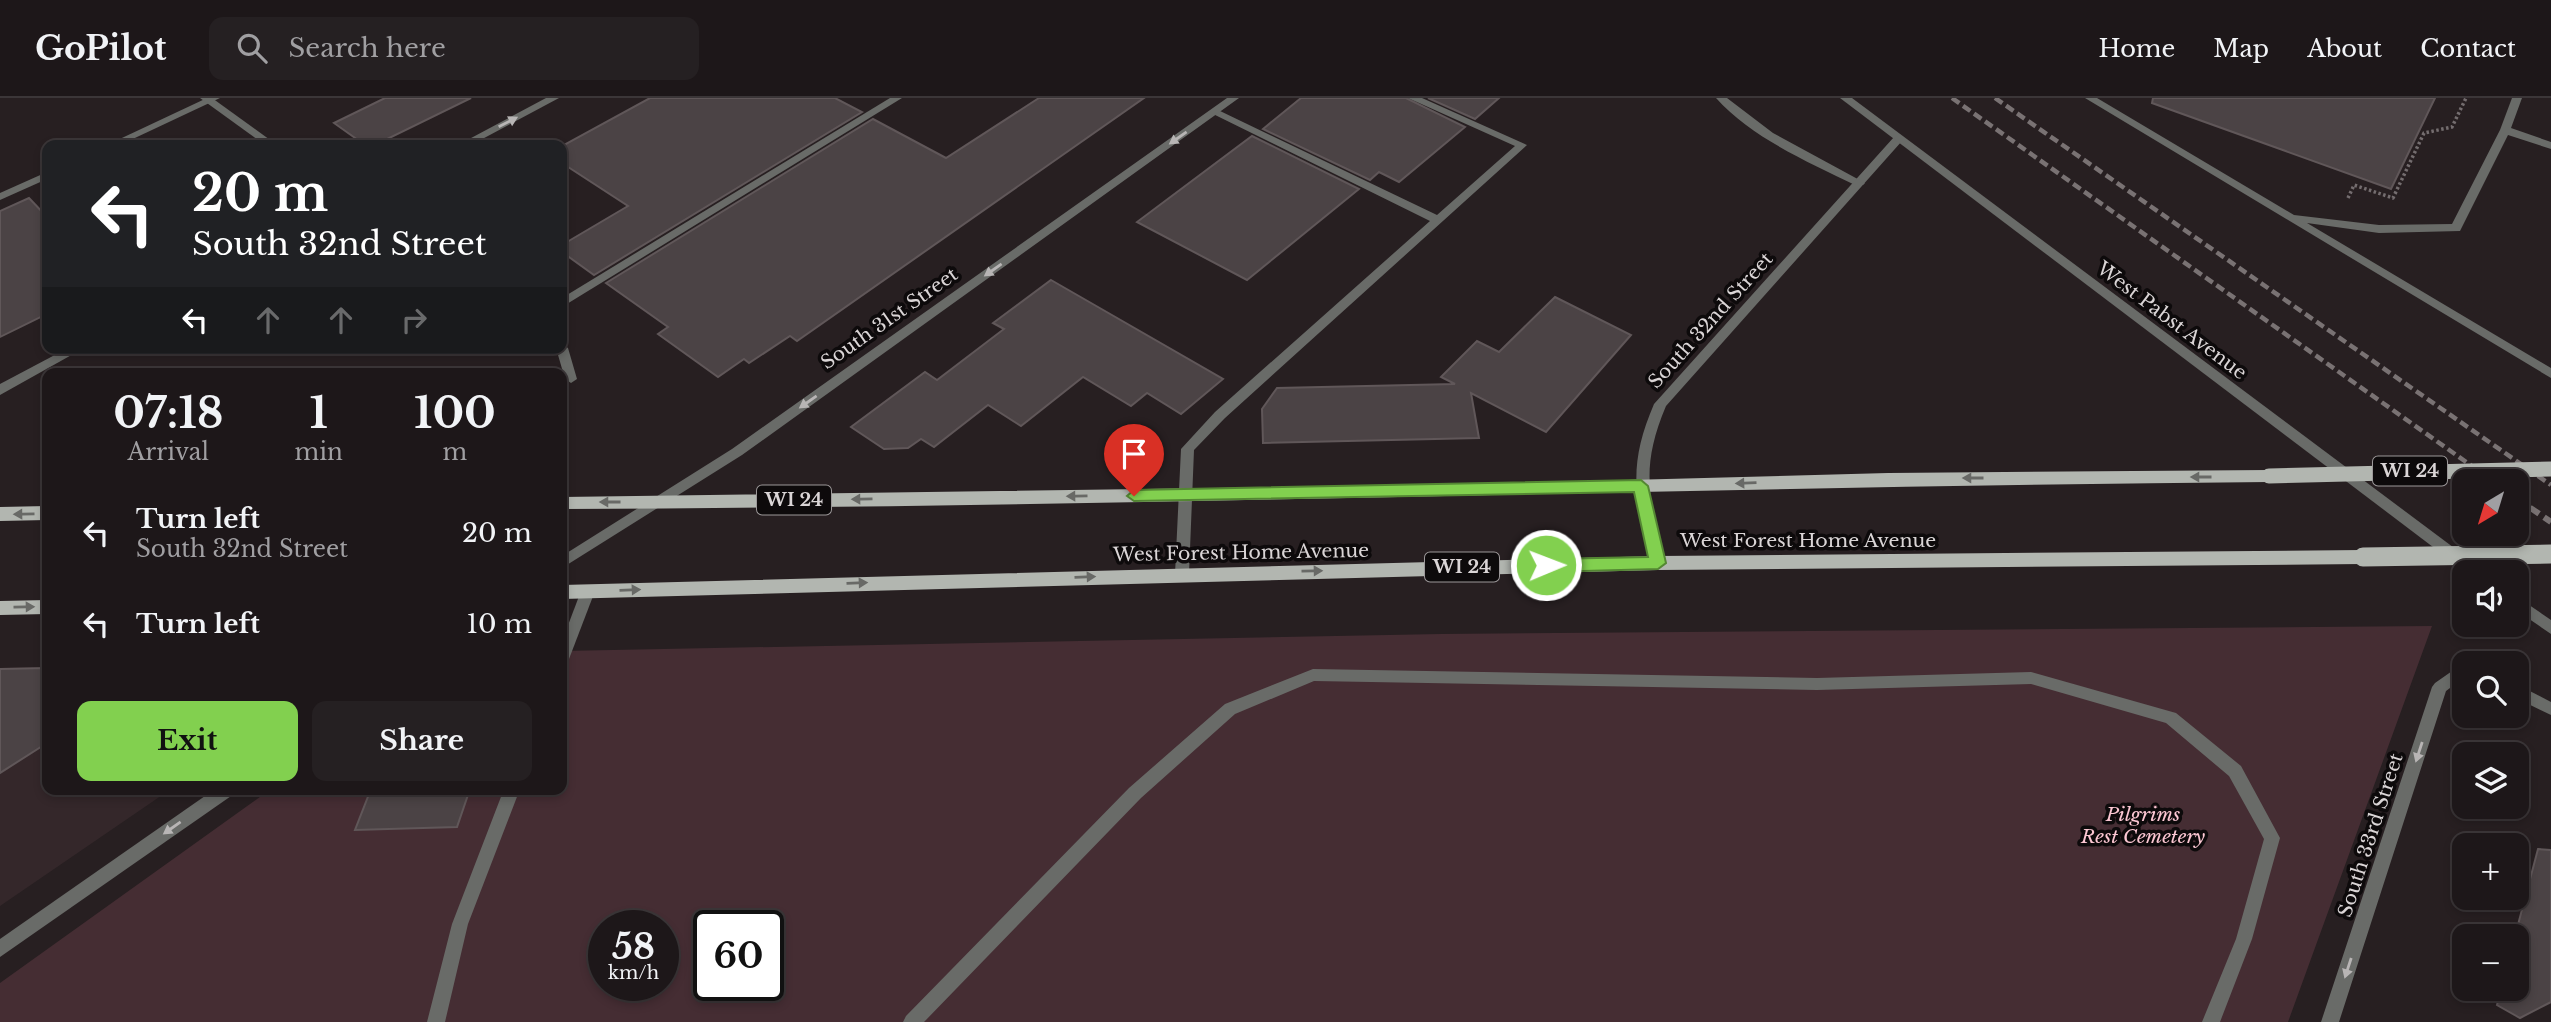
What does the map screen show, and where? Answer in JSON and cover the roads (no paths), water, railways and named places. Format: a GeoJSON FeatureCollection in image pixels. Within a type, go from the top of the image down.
{"type":"FeatureCollection","features":[{"type":"Feature","properties":{"kind":"main road","name":"WI 24"},"geometry":{"type":"LineString","coordinates":[[567,503],[1185,495],[1888,479],[2269,477],[2551,469]]}},
{"type":"Feature","properties":{"kind":"main road"},"geometry":{"type":"LineString","coordinates":[[0,514],[42,513]]}},
{"type":"Feature","properties":{"kind":"main road","name":"West Forest Home Avenue"},"geometry":{"type":"LineString","coordinates":[[567,592],[1658,563],[2551,554]]}},
{"type":"Feature","properties":{"kind":"main road"},"geometry":{"type":"LineString","coordinates":[[0,608],[42,607]]}},
{"type":"Feature","properties":{"kind":"street"},"geometry":{"type":"LineString","coordinates":[[473,140],[554,98]]}},
{"type":"Feature","properties":{"kind":"street"},"geometry":{"type":"LineString","coordinates":[[567,300],[898,98]]}},
{"type":"Feature","properties":{"kind":"street","name":"South 31st Street"},"geometry":{"type":"LineString","coordinates":[[567,560],[737,452],[1234,98]]}},
{"type":"Feature","properties":{"kind":"street"},"geometry":{"type":"LineString","coordinates":[[1182,574],[1188,449],[1220,415],[1522,145],[1413,98]]}},
{"type":"Feature","properties":{"kind":"street"},"geometry":{"type":"LineString","coordinates":[[1721,98],[1747,122],[1783,145],[1859,183]]}},
{"type":"Feature","properties":{"kind":"street","name":"West Pabst Avenue"},"geometry":{"type":"LineString","coordinates":[[1845,98],[2460,560]]}},
{"type":"Feature","properties":{"kind":"street"},"geometry":{"type":"LineString","coordinates":[[2090,98],[2551,374]]}},
{"type":"Feature","properties":{"kind":"street"},"geometry":{"type":"LineString","coordinates":[[2289,217],[2379,229],[2456,228],[2505,130],[2517,98]]}},
{"type":"Feature","properties":{"kind":"street"},"geometry":{"type":"LineString","coordinates":[[123,140],[210,99],[265,140]]}},
{"type":"Feature","properties":{"kind":"street"},"geometry":{"type":"LineString","coordinates":[[1214,112],[1437,220]]}},
{"type":"Feature","properties":{"kind":"street"},"geometry":{"type":"LineString","coordinates":[[2505,130],[2551,146]]}},
{"type":"Feature","properties":{"kind":"street","name":"South 32nd Street"},"geometry":{"type":"LineString","coordinates":[[1658,563],[1641,486],[1641,453],[1660,404],[1898,139]]}},
{"type":"Feature","properties":{"kind":"street"},"geometry":{"type":"LineString","coordinates":[[0,197],[42,177]]}},
{"type":"Feature","properties":{"kind":"street"},"geometry":{"type":"LineString","coordinates":[[0,390],[67,354]]}},
{"type":"Feature","properties":{"kind":"street"},"geometry":{"type":"LineString","coordinates":[[564,354],[571,379]]}},
{"type":"Feature","properties":{"kind":"street"},"geometry":{"type":"LineString","coordinates":[[567,646],[588,591]]}},
{"type":"Feature","properties":{"kind":"street"},"geometry":{"type":"LineString","coordinates":[[2529,612],[2551,628]]}},
{"type":"Feature","properties":{"kind":"street"},"geometry":{"type":"LineString","coordinates":[[912,1022],[1135,793],[1230,709],[1313,675],[1817,684],[2031,678],[2171,718],[2235,771],[2272,838],[2244,939],[2211,1022]]}},
{"type":"Feature","properties":{"kind":"street","name":"South 33rd Street"},"geometry":{"type":"LineString","coordinates":[[2330,1022],[2440,687],[2452,677]]}},
{"type":"Feature","properties":{"kind":"street"},"geometry":{"type":"LineString","coordinates":[[2529,697],[2551,709]]}},
{"type":"Feature","properties":{"kind":"street"},"geometry":{"type":"LineString","coordinates":[[0,949],[219,795]]}},
{"type":"Feature","properties":{"kind":"street"},"geometry":{"type":"LineString","coordinates":[[436,1022],[460,924],[510,795]]}},
{"type":"Feature","properties":{"kind":"railway"},"geometry":{"type":"LineString","coordinates":[[1952,98],[2476,469]]}},
{"type":"Feature","properties":{"kind":"railway"},"geometry":{"type":"LineString","coordinates":[[1995,98],[2551,485]]}},
{"type":"Feature","properties":{"kind":"railway"},"geometry":{"type":"LineString","coordinates":[[2529,507],[2551,522]]}},
{"type":"Feature","properties":{"kind":"park label","name":"Pilgrims Rest Cemetery"},"geometry":{"type":"Point","coordinates":[2143,825]}}]}
